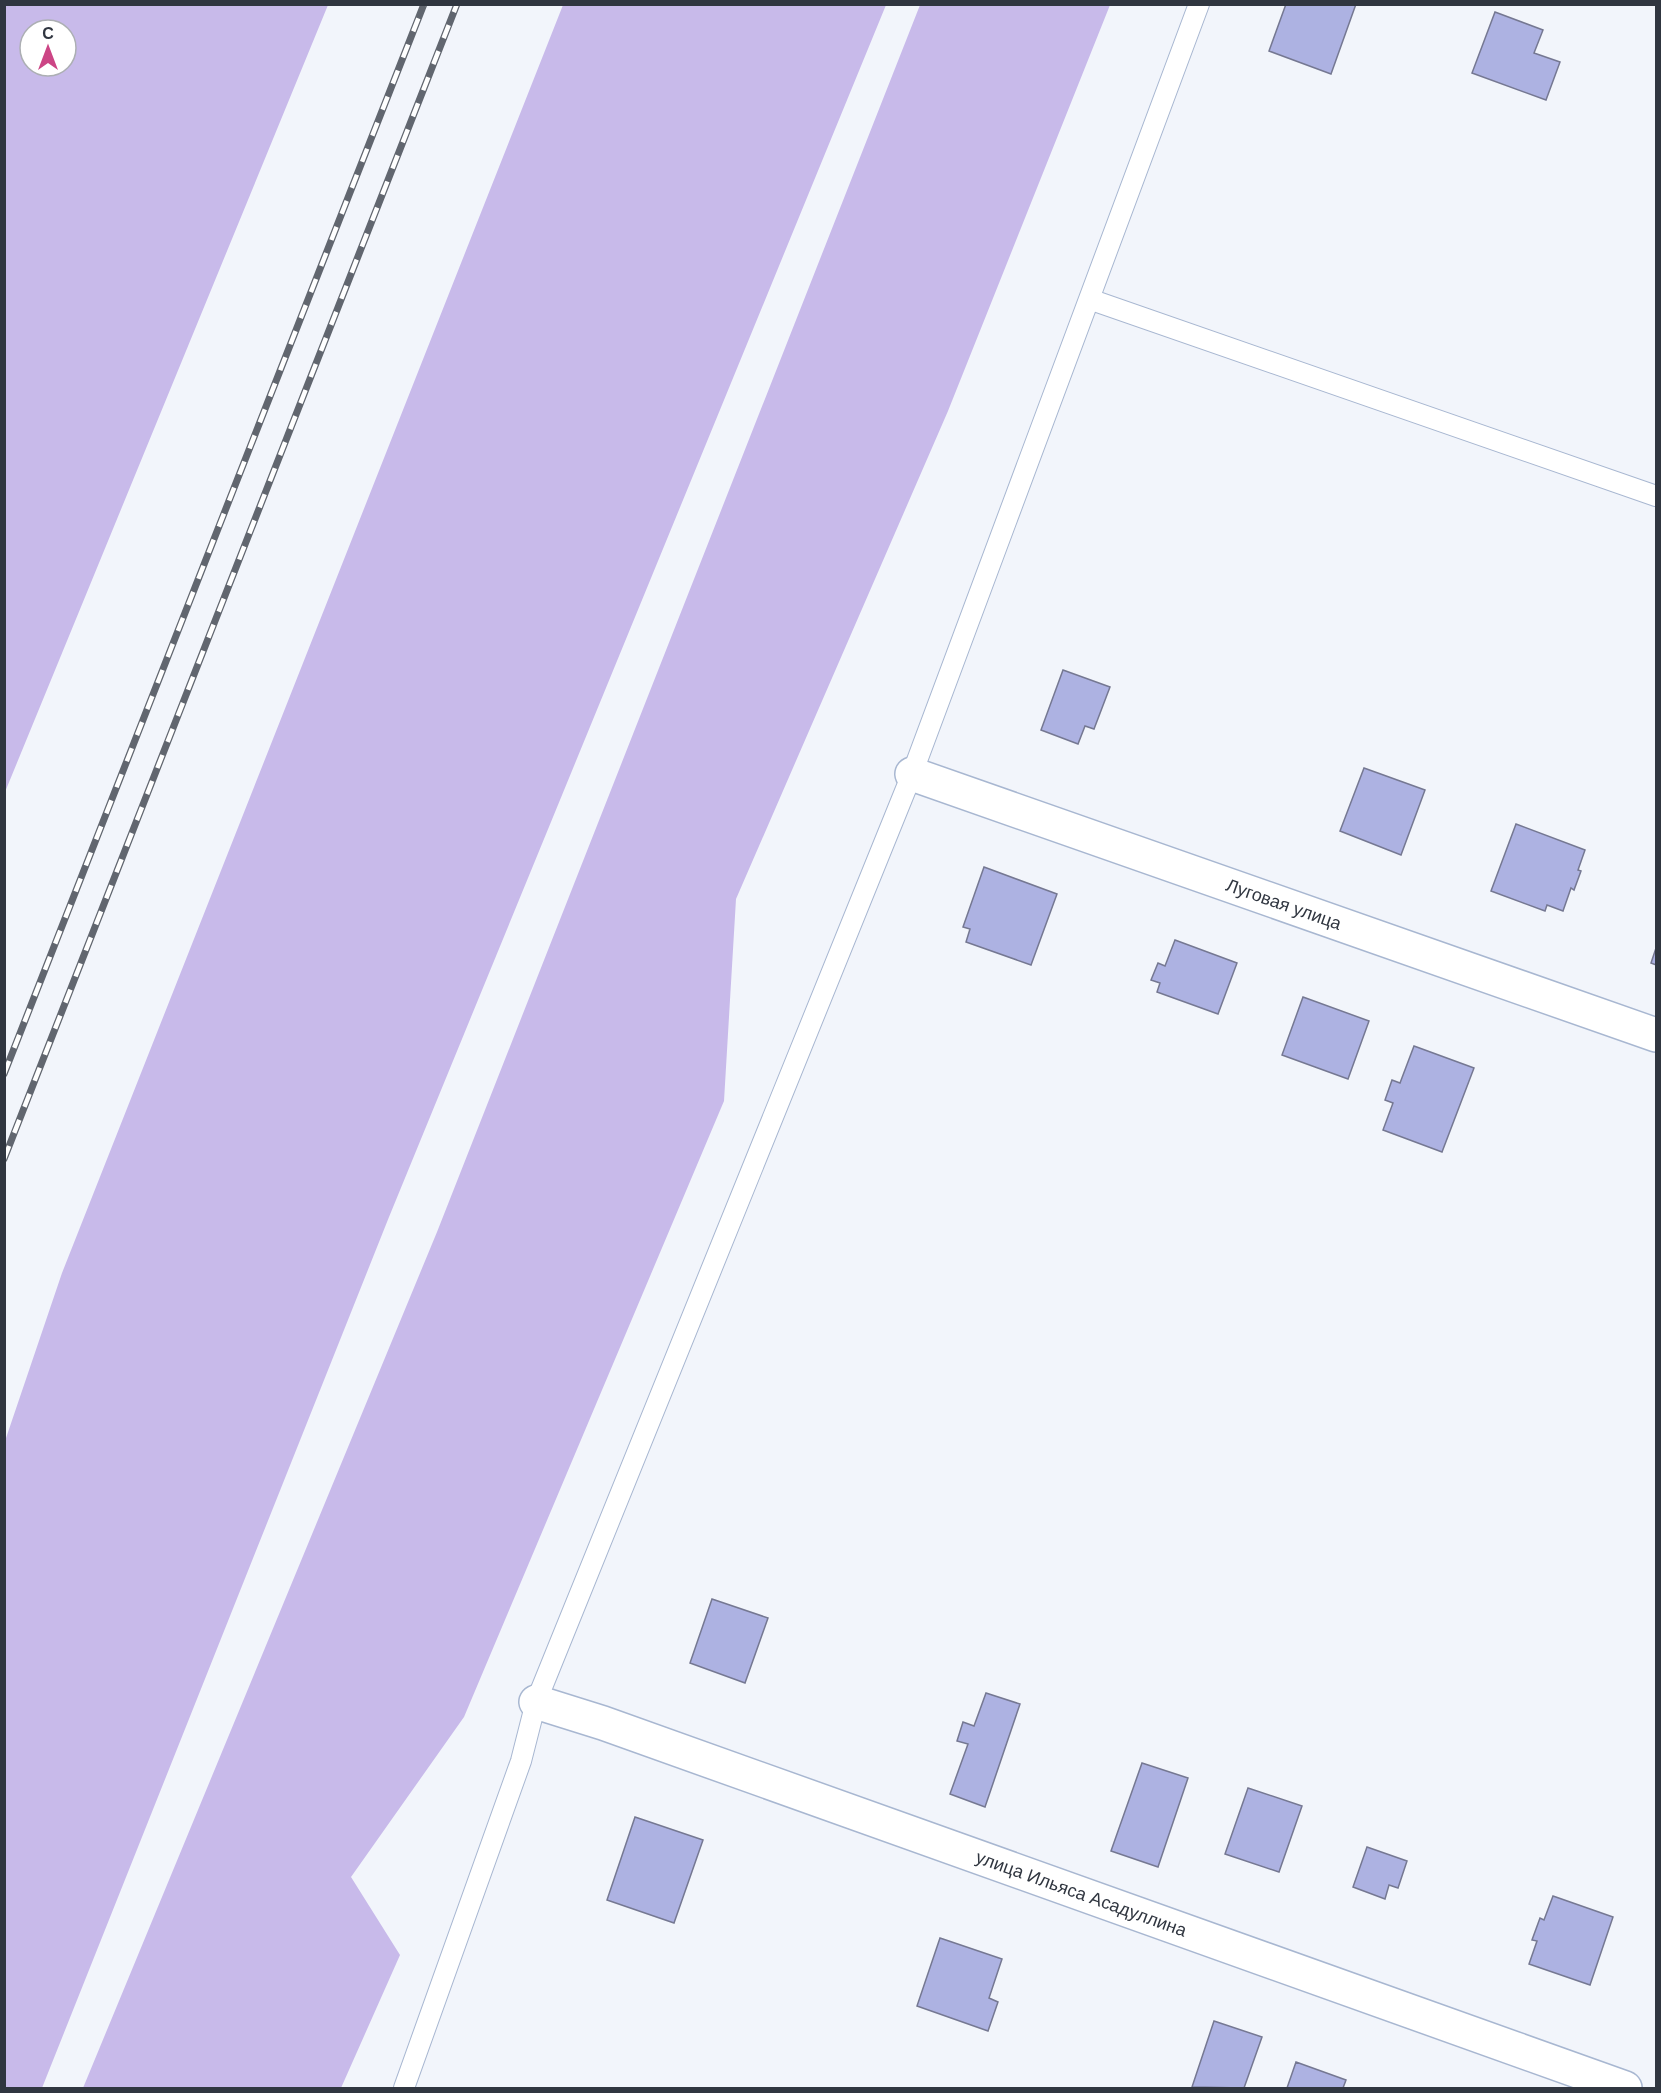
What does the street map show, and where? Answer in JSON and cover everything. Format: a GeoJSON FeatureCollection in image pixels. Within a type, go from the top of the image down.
{"type":"FeatureCollection","features":[{"type":"Feature","properties":{"kind":"street","name":"Луговая улица"},"geometry":{"type":"LineString","coordinates":[[912,774],[1656,1035]]}},
{"type":"Feature","properties":{"kind":"street","name":"улица Ильяса Асадуллина"},"geometry":{"type":"LineString","coordinates":[[536,1702],[603,1723],[1625,2088]]}},
{"type":"Feature","properties":{"kind":"lane"},"geometry":{"type":"LineString","coordinates":[[404,2088],[520,1761],[536,1702],[912,774],[1199,4]]}},
{"type":"Feature","properties":{"kind":"lane"},"geometry":{"type":"LineString","coordinates":[[1089,298],[1656,496]]}},
{"type":"Feature","properties":{"kind":"shaded area"},"geometry":{"type":"Polygon","coordinates":[[[4,5],[328,5],[5,792],[4,5]]]}},
{"type":"Feature","properties":{"kind":"shaded area"},"geometry":{"type":"Polygon","coordinates":[[[563,5],[886,5],[389,1217],[42,2088],[5,2088],[5,1441],[62,1273],[563,5]]]}},
{"type":"Feature","properties":{"kind":"shaded area"},"geometry":{"type":"Polygon","coordinates":[[[920,5],[1110,5],[948,411],[736,899],[724,1101],[464,1717],[351,1877],[400,1955],[341,2088],[83,2088],[437,1232],[920,5]]]}},
{"type":"Feature","properties":{"kind":"building"},"geometry":{"type":"Polygon","coordinates":[[[1286,4],[1356,4],[1331,74],[1269,51],[1286,4]]]}},
{"type":"Feature","properties":{"kind":"building"},"geometry":{"type":"Polygon","coordinates":[[[1495,12],[1543,30],[1534,53],[1560,62],[1546,100],[1472,73],[1495,12]]]}},
{"type":"Feature","properties":{"kind":"building"},"geometry":{"type":"Polygon","coordinates":[[[1063,670],[1110,687],[1094,729],[1085,726],[1078,744],[1041,730],[1063,670]]]}},
{"type":"Feature","properties":{"kind":"building"},"geometry":{"type":"Polygon","coordinates":[[[1364,768],[1425,790],[1401,855],[1340,831],[1364,768]]]}},
{"type":"Feature","properties":{"kind":"building"},"geometry":{"type":"Polygon","coordinates":[[[1516,824],[1585,850],[1578,870],[1581,871],[1574,890],[1571,888],[1563,911],[1547,905],[1545,911],[1491,891],[1516,824]]]}},
{"type":"Feature","properties":{"kind":"building"},"geometry":{"type":"Polygon","coordinates":[[[984,867],[1057,894],[1031,965],[966,942],[970,929],[963,927],[984,867]]]}},
{"type":"Feature","properties":{"kind":"building"},"geometry":{"type":"Polygon","coordinates":[[[1175,940],[1237,963],[1218,1014],[1157,992],[1160,983],[1151,980],[1158,963],[1165,966],[1175,940]]]}},
{"type":"Feature","properties":{"kind":"building"},"geometry":{"type":"Polygon","coordinates":[[[1656,948],[1656,965],[1651,963],[1656,948]]]}},
{"type":"Feature","properties":{"kind":"building"},"geometry":{"type":"Polygon","coordinates":[[[1303,997],[1369,1021],[1348,1079],[1282,1055],[1303,997]]]}},
{"type":"Feature","properties":{"kind":"building"},"geometry":{"type":"Polygon","coordinates":[[[1414,1046],[1474,1068],[1442,1152],[1383,1130],[1393,1103],[1385,1100],[1392,1080],[1400,1083],[1414,1046]]]}},
{"type":"Feature","properties":{"kind":"building"},"geometry":{"type":"Polygon","coordinates":[[[712,1599],[768,1618],[745,1683],[690,1663],[712,1599]]]}},
{"type":"Feature","properties":{"kind":"building"},"geometry":{"type":"Polygon","coordinates":[[[986,1693],[1020,1704],[985,1807],[950,1794],[968,1744],[957,1741],[963,1722],[974,1726],[986,1693]]]}},
{"type":"Feature","properties":{"kind":"building"},"geometry":{"type":"Polygon","coordinates":[[[1142,1763],[1188,1778],[1158,1867],[1111,1851],[1142,1763]]]}},
{"type":"Feature","properties":{"kind":"building"},"geometry":{"type":"Polygon","coordinates":[[[1248,1788],[1302,1806],[1279,1872],[1225,1854],[1248,1788]]]}},
{"type":"Feature","properties":{"kind":"building"},"geometry":{"type":"Polygon","coordinates":[[[635,1817],[703,1840],[674,1923],[607,1900],[635,1817]]]}},
{"type":"Feature","properties":{"kind":"building"},"geometry":{"type":"Polygon","coordinates":[[[1367,1847],[1407,1861],[1398,1888],[1389,1885],[1385,1899],[1353,1887],[1367,1847]]]}},
{"type":"Feature","properties":{"kind":"building"},"geometry":{"type":"Polygon","coordinates":[[[1553,1896],[1613,1917],[1590,1985],[1529,1964],[1537,1941],[1532,1940],[1540,1918],[1544,1920],[1553,1896]]]}},
{"type":"Feature","properties":{"kind":"building"},"geometry":{"type":"Polygon","coordinates":[[[940,1938],[1002,1959],[989,1998],[998,2002],[988,2031],[917,2006],[940,1938]]]}},
{"type":"Feature","properties":{"kind":"building"},"geometry":{"type":"Polygon","coordinates":[[[1214,2021],[1262,2037],[1244,2088],[1192,2087],[1214,2021]]]}},
{"type":"Feature","properties":{"kind":"building"},"geometry":{"type":"Polygon","coordinates":[[[1296,2062],[1346,2080],[1343,2088],[1287,2088],[1296,2062]]]}},
{"type":"Feature","properties":{"kind":"railway"},"geometry":{"type":"LineString","coordinates":[[4,1074],[424,4]]}},
{"type":"Feature","properties":{"kind":"railway"},"geometry":{"type":"LineString","coordinates":[[4,1159],[457,4]]}}]}
